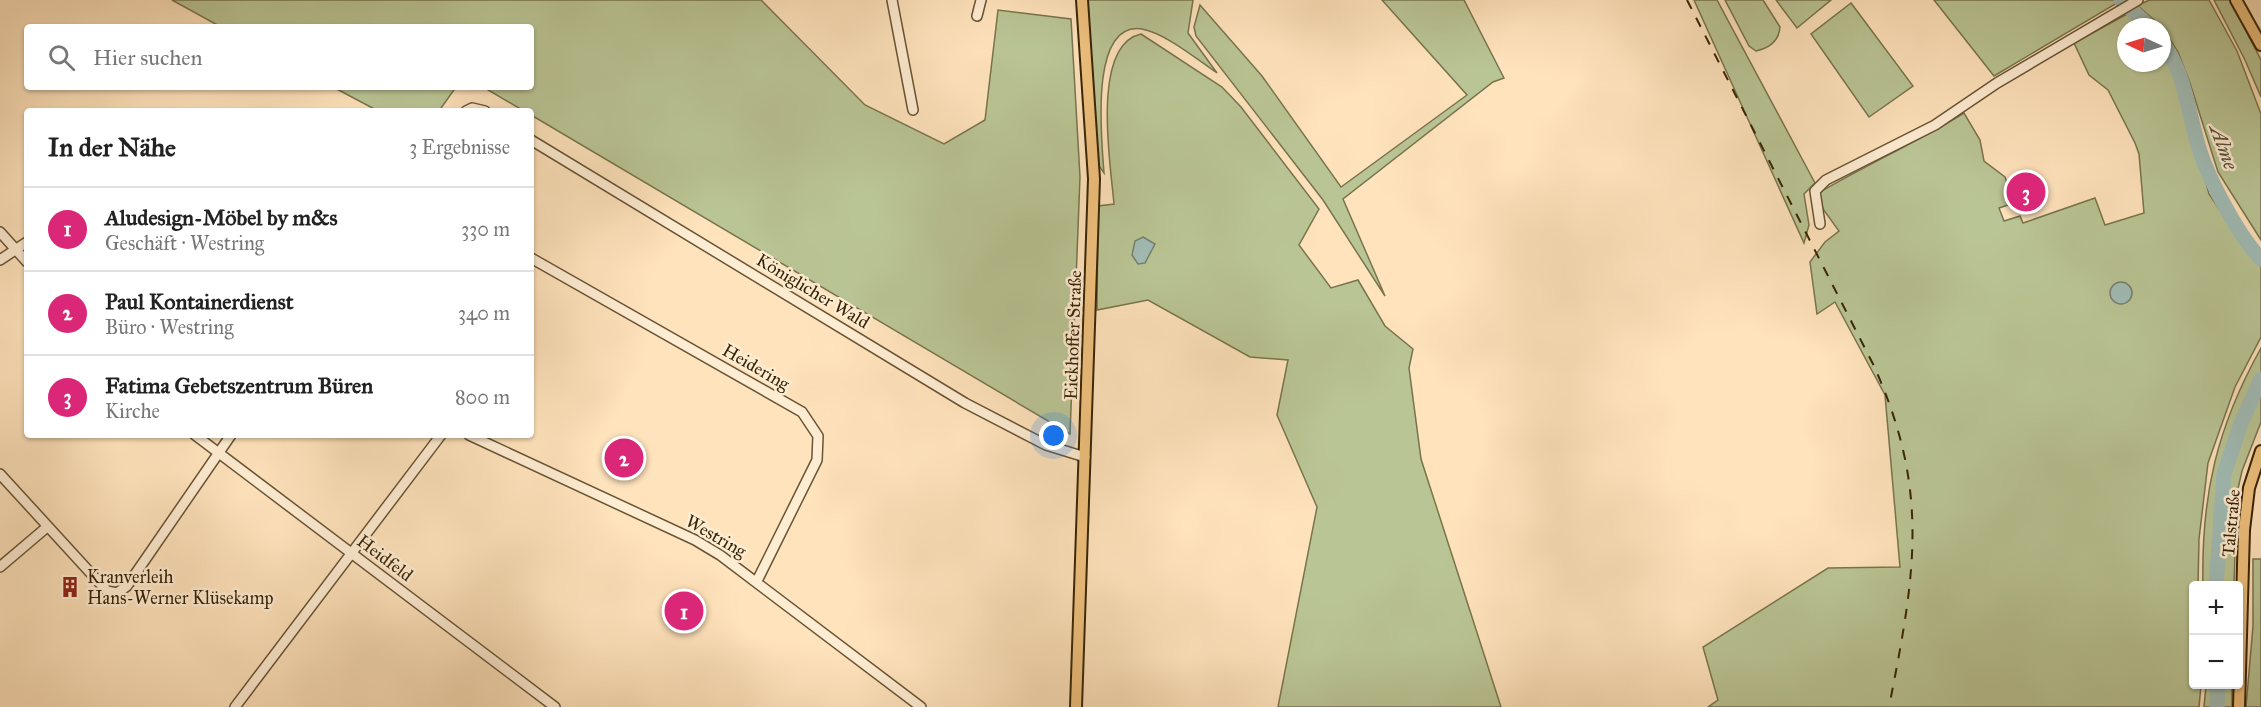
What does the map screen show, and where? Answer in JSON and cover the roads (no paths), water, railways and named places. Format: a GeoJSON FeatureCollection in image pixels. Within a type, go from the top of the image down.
{"type":"FeatureCollection","features":[{"type":"Feature","properties":{"kind":"main road","name":"Eickhoffer Straße"},"geometry":{"type":"LineString","coordinates":[[1076,707],[1094,179],[1082,0]]}},
{"type":"Feature","properties":{"kind":"main road"},"geometry":{"type":"LineString","coordinates":[[2236,0],[2261,45]]}},
{"type":"Feature","properties":{"kind":"main road","name":"Talstraße"},"geometry":{"type":"LineString","coordinates":[[2239,707],[2244,530],[2249,488],[2261,451]]}},
{"type":"Feature","properties":{"kind":"street"},"geometry":{"type":"LineString","coordinates":[[892,0],[913,110]]}},
{"type":"Feature","properties":{"kind":"street"},"geometry":{"type":"LineString","coordinates":[[977,16],[981,0]]}},
{"type":"Feature","properties":{"kind":"street"},"geometry":{"type":"LineString","coordinates":[[1820,224],[1815,191],[1826,180],[1935,125],[1998,83],[2138,0]]}},
{"type":"Feature","properties":{"kind":"street","name":"Königlicher Wald"},"geometry":{"type":"LineString","coordinates":[[534,142],[965,403],[1046,446],[1085,458]]}},
{"type":"Feature","properties":{"kind":"street"},"geometry":{"type":"LineString","coordinates":[[0,232],[24,258]]}},
{"type":"Feature","properties":{"kind":"street"},"geometry":{"type":"LineString","coordinates":[[0,260],[24,244]]}},
{"type":"Feature","properties":{"kind":"street","name":"Heidering"},"geometry":{"type":"LineString","coordinates":[[534,260],[802,412],[818,436],[817,460],[757,581]]}},
{"type":"Feature","properties":{"kind":"street","name":"Heidfeld"},"geometry":{"type":"LineString","coordinates":[[199,438],[555,707]]}},
{"type":"Feature","properties":{"kind":"street"},"geometry":{"type":"LineString","coordinates":[[0,474],[107,591],[117,593],[127,586],[229,438]]}},
{"type":"Feature","properties":{"kind":"street"},"geometry":{"type":"LineString","coordinates":[[235,707],[439,438]]}},
{"type":"Feature","properties":{"kind":"street","name":"Westring"},"geometry":{"type":"LineString","coordinates":[[475,438],[695,540],[757,581],[921,707]]}},
{"type":"Feature","properties":{"kind":"street"},"geometry":{"type":"LineString","coordinates":[[0,567],[47,527]]}},
{"type":"Feature","properties":{"kind":"water"},"geometry":{"type":"Polygon","coordinates":[[[1143,237],[1155,244],[1145,263],[1138,264],[1132,255],[1135,241],[1143,237]]]}},
{"type":"Feature","properties":{"kind":"water"},"geometry":{"type":"Polygon","coordinates":[[[2121,282],[2129,285],[2132,293],[2129,301],[2121,304],[2113,301],[2110,293],[2113,285],[2121,282]]]}},
{"type":"Feature","properties":{"kind":"waterway","name":"Alme"},"geometry":{"type":"LineString","coordinates":[[2121,0],[2140,18]]}},
{"type":"Feature","properties":{"kind":"waterway","name":"Alme"},"geometry":{"type":"LineString","coordinates":[[2171,56],[2181,78],[2207,170],[2242,235],[2261,259]]}},
{"type":"Feature","properties":{"kind":"waterway","name":"Alme"},"geometry":{"type":"LineString","coordinates":[[2216,581],[2224,474],[2241,423],[2261,379]]}},
{"type":"Feature","properties":{"kind":"waterway","name":"Alme"},"geometry":{"type":"LineString","coordinates":[[2217,707],[2218,689]]}},
{"type":"Feature","properties":{"kind":"railway"},"geometry":{"type":"LineString","coordinates":[[1687,0],[1873,364],[1891,410],[1904,453],[1913,534],[1911,574],[1906,616],[1889,707]]}},
{"type":"Feature","properties":{"kind":"place","name":"Fatima Gebetszentrum Büren"},"geometry":{"type":"Point","coordinates":[2026,192]}},
{"type":"Feature","properties":{"kind":"place","name":"Paul Kontainerdienst"},"geometry":{"type":"Point","coordinates":[624,458]}},
{"type":"Feature","properties":{"kind":"place","name":"Kranverleih Hans-Werner Klüsekamp"},"geometry":{"type":"Point","coordinates":[70,587]}},
{"type":"Feature","properties":{"kind":"place","name":"Aludesign-Möbel by m&s"},"geometry":{"type":"Point","coordinates":[684,611]}}]}
